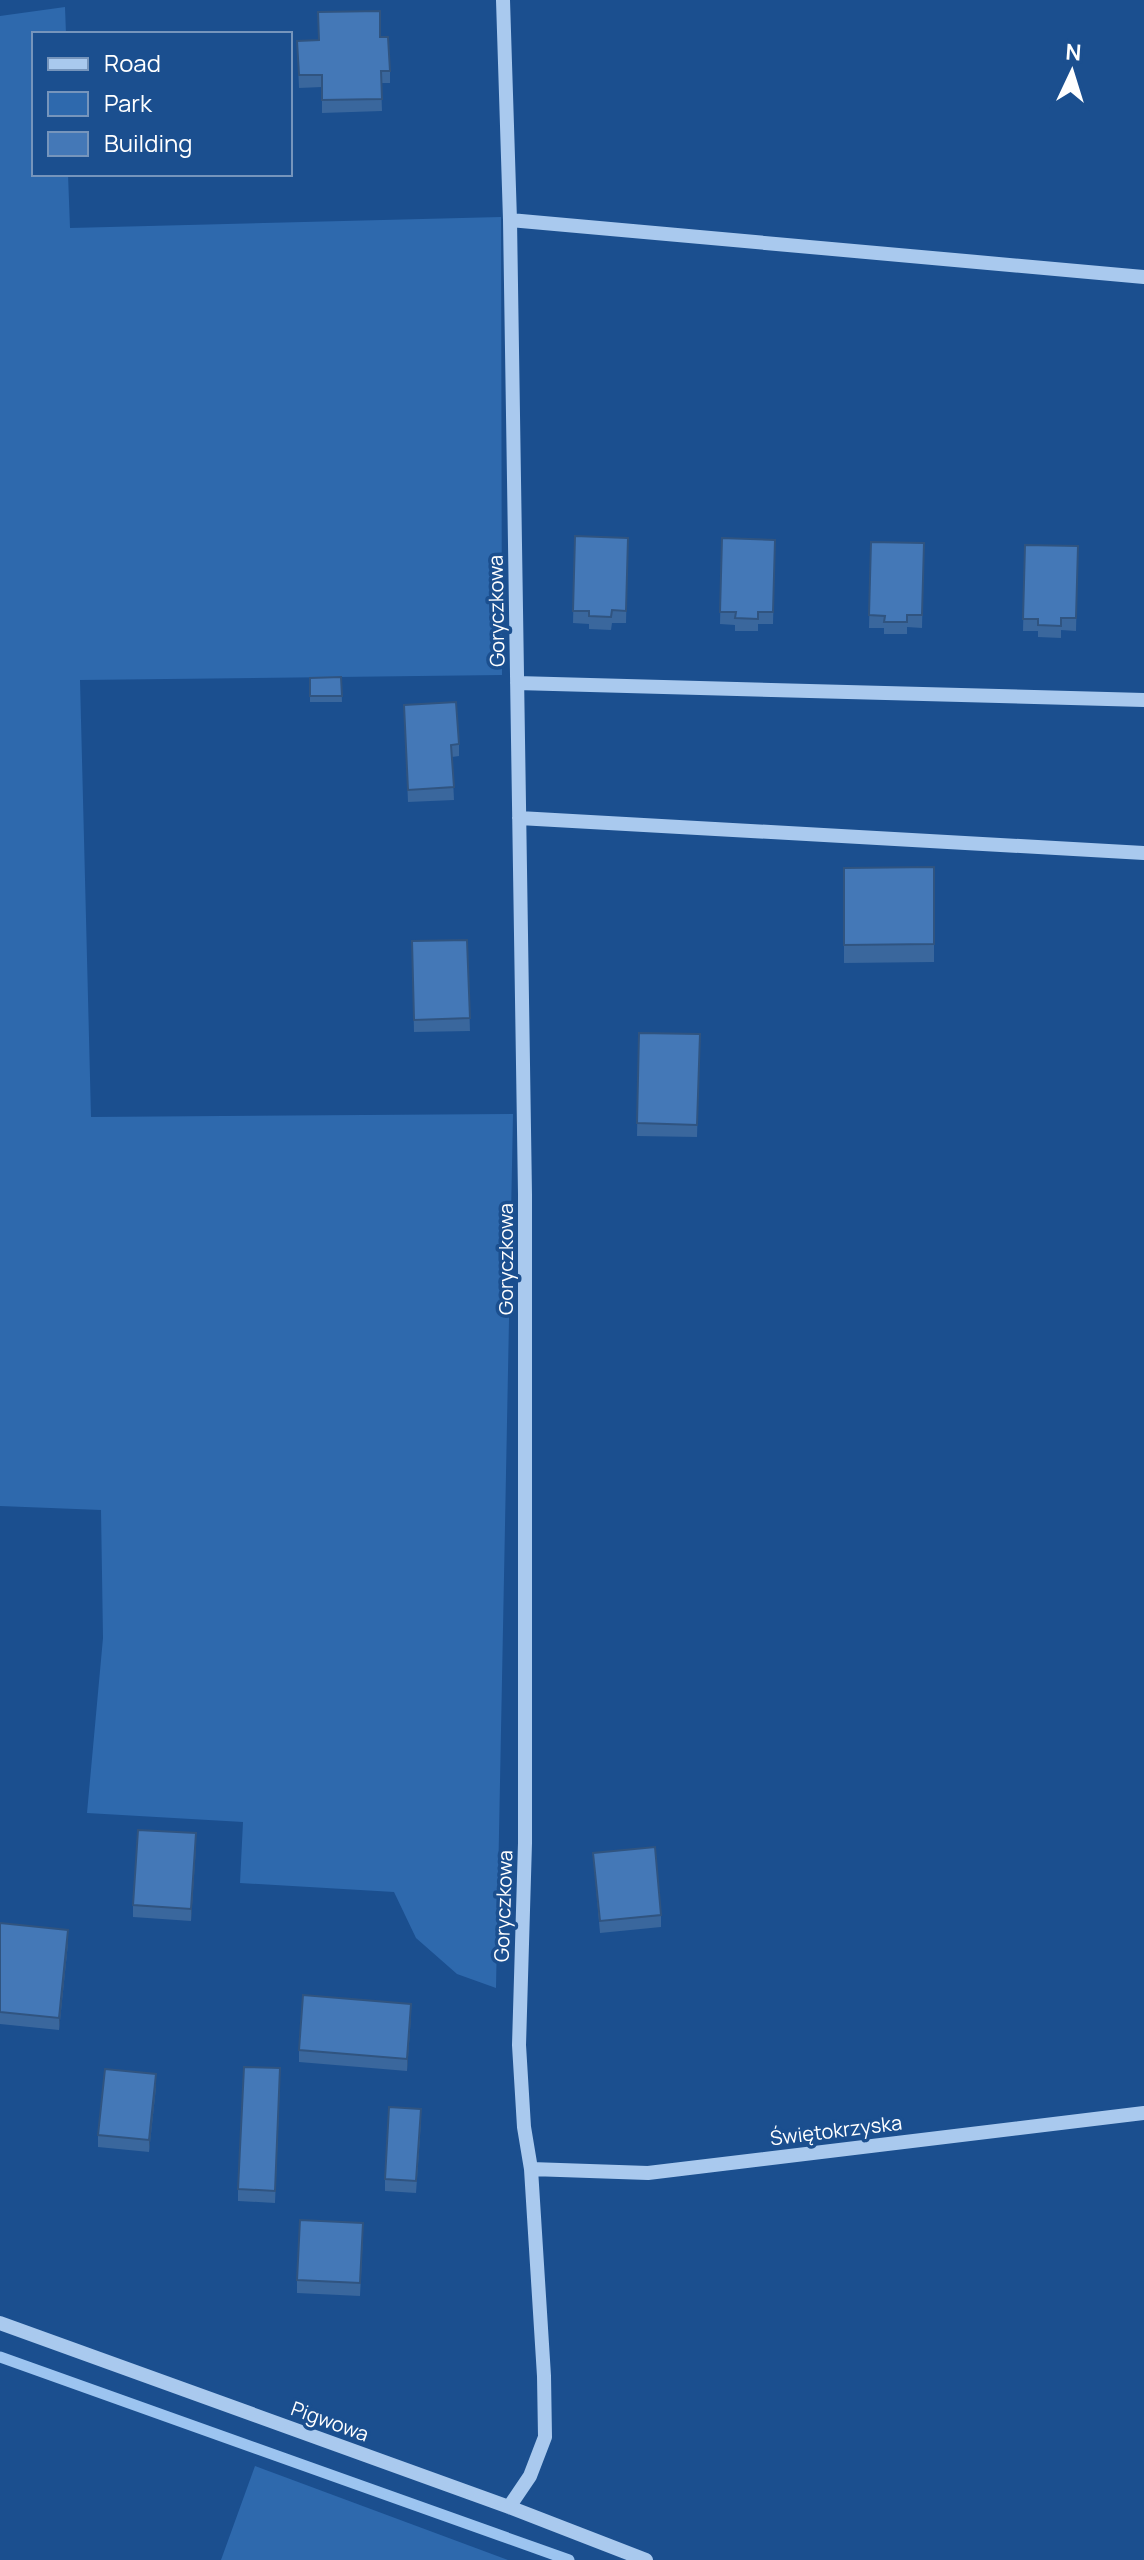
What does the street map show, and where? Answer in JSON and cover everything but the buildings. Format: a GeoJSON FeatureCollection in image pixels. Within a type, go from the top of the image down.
{"type":"FeatureCollection","features":[{"type":"Feature","properties":{"kind":"street","name":"Goryczkowa"},"geometry":{"type":"LineString","coordinates":[[503,0],[510,220],[525,1194],[525,1843],[519,2045],[524,2127],[531,2169],[545,2437],[530,2476],[509,2507]]}},
{"type":"Feature","properties":{"kind":"street"},"geometry":{"type":"LineString","coordinates":[[510,220],[1144,277]]}},
{"type":"Feature","properties":{"kind":"street"},"geometry":{"type":"LineString","coordinates":[[517,683],[1144,700]]}},
{"type":"Feature","properties":{"kind":"street"},"geometry":{"type":"LineString","coordinates":[[519,818],[1144,853]]}},
{"type":"Feature","properties":{"kind":"street","name":"Świętokrzyska"},"geometry":{"type":"LineString","coordinates":[[531,2169],[648,2173],[1144,2113]]}},
{"type":"Feature","properties":{"kind":"street","name":"Pigwowa"},"geometry":{"type":"LineString","coordinates":[[0,2323],[509,2507],[646,2560]]}},
{"type":"Feature","properties":{"kind":"green space"},"geometry":{"type":"Polygon","coordinates":[[[65,7],[66,32],[32,32],[32,176],[68,176],[70,228],[501,217],[502,675],[80,680],[91,1117],[513,1114],[496,1988],[457,1974],[416,1938],[394,1892],[240,1883],[243,1822],[87,1813],[103,1638],[101,1510],[0,1506],[0,16],[65,7]]]}},
{"type":"Feature","properties":{"kind":"green space"},"geometry":{"type":"Polygon","coordinates":[[[255,2466],[508,2560],[221,2560],[255,2466]]]}},
{"type":"Feature","properties":{"kind":"waterway"},"geometry":{"type":"LineString","coordinates":[[0,2357],[569,2560]]}}]}
